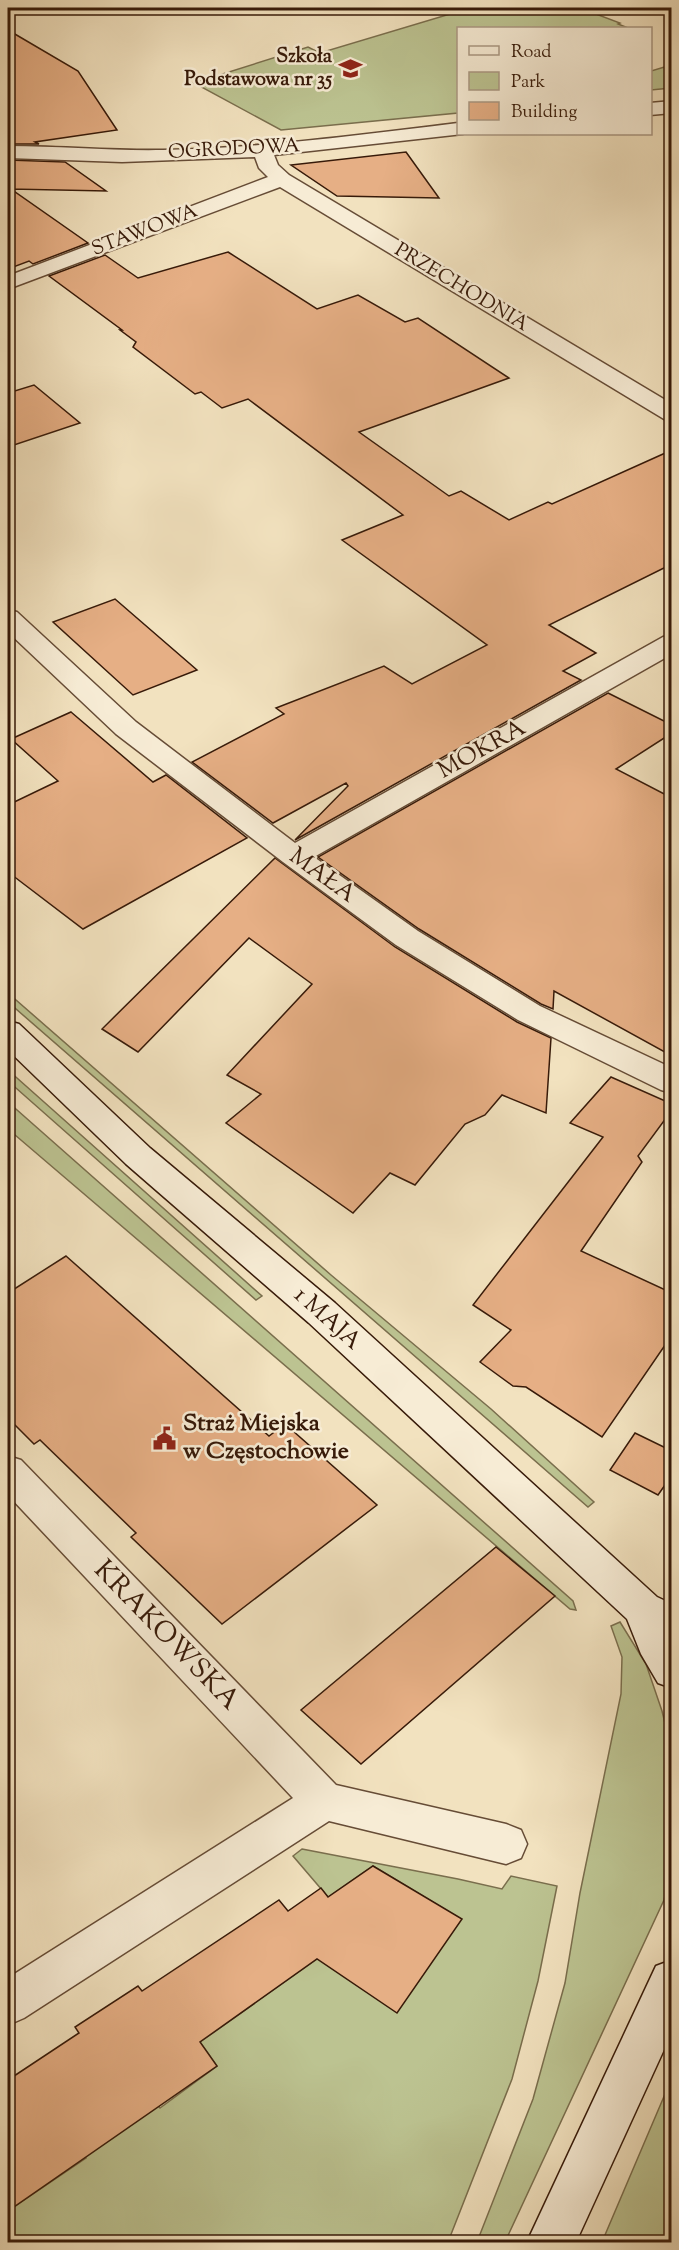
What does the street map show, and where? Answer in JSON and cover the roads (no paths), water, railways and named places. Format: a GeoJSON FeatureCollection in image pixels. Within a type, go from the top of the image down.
{"type":"FeatureCollection","features":[{"type":"Feature","properties":{"kind":"street"},"geometry":{"type":"LineString","coordinates":[[652,109],[672,107]]}},
{"type":"Feature","properties":{"kind":"street","name":"OGRODOWA"},"geometry":{"type":"LineString","coordinates":[[8,152],[123,156],[262,150],[338,144],[457,129]]}},
{"type":"Feature","properties":{"kind":"street","name":"PRZECHODNIA"},"geometry":{"type":"LineString","coordinates":[[262,150],[269,168],[282,179],[653,405],[672,414]]}},
{"type":"Feature","properties":{"kind":"street","name":"STAWOWA"},"geometry":{"type":"LineString","coordinates":[[8,283],[282,179]]}},
{"type":"Feature","properties":{"kind":"street","name":"MAŁA"},"geometry":{"type":"LineString","coordinates":[[8,618],[126,729],[293,856],[407,938],[529,1013],[672,1082]]}},
{"type":"Feature","properties":{"kind":"street","name":"MOKRA"},"geometry":{"type":"LineString","coordinates":[[293,856],[672,644]]}},
{"type":"Feature","properties":{"kind":"street","name":"1 MAJA"},"geometry":{"type":"LineString","coordinates":[[8,1032],[138,1156],[322,1313],[657,1616],[661,1654],[672,1671]]}},
{"type":"Feature","properties":{"kind":"street","name":"KRAKOWSKA"},"geometry":{"type":"LineString","coordinates":[[8,1471],[324,1801]]}},
{"type":"Feature","properties":{"kind":"street"},"geometry":{"type":"LineString","coordinates":[[8,2003],[324,1801],[506,1844]]}},
{"type":"Feature","properties":{"kind":"street"},"geometry":{"type":"LineString","coordinates":[[551,2242],[672,1982]]}},
{"type":"Feature","properties":{"kind":"place","name":"Szkoła Podstawowa nr 35"},"geometry":{"type":"Point","coordinates":[350,68]}},
{"type":"Feature","properties":{"kind":"place","name":"Straż Miejska w Częstochowie"},"geometry":{"type":"Point","coordinates":[165,1438]}}]}
